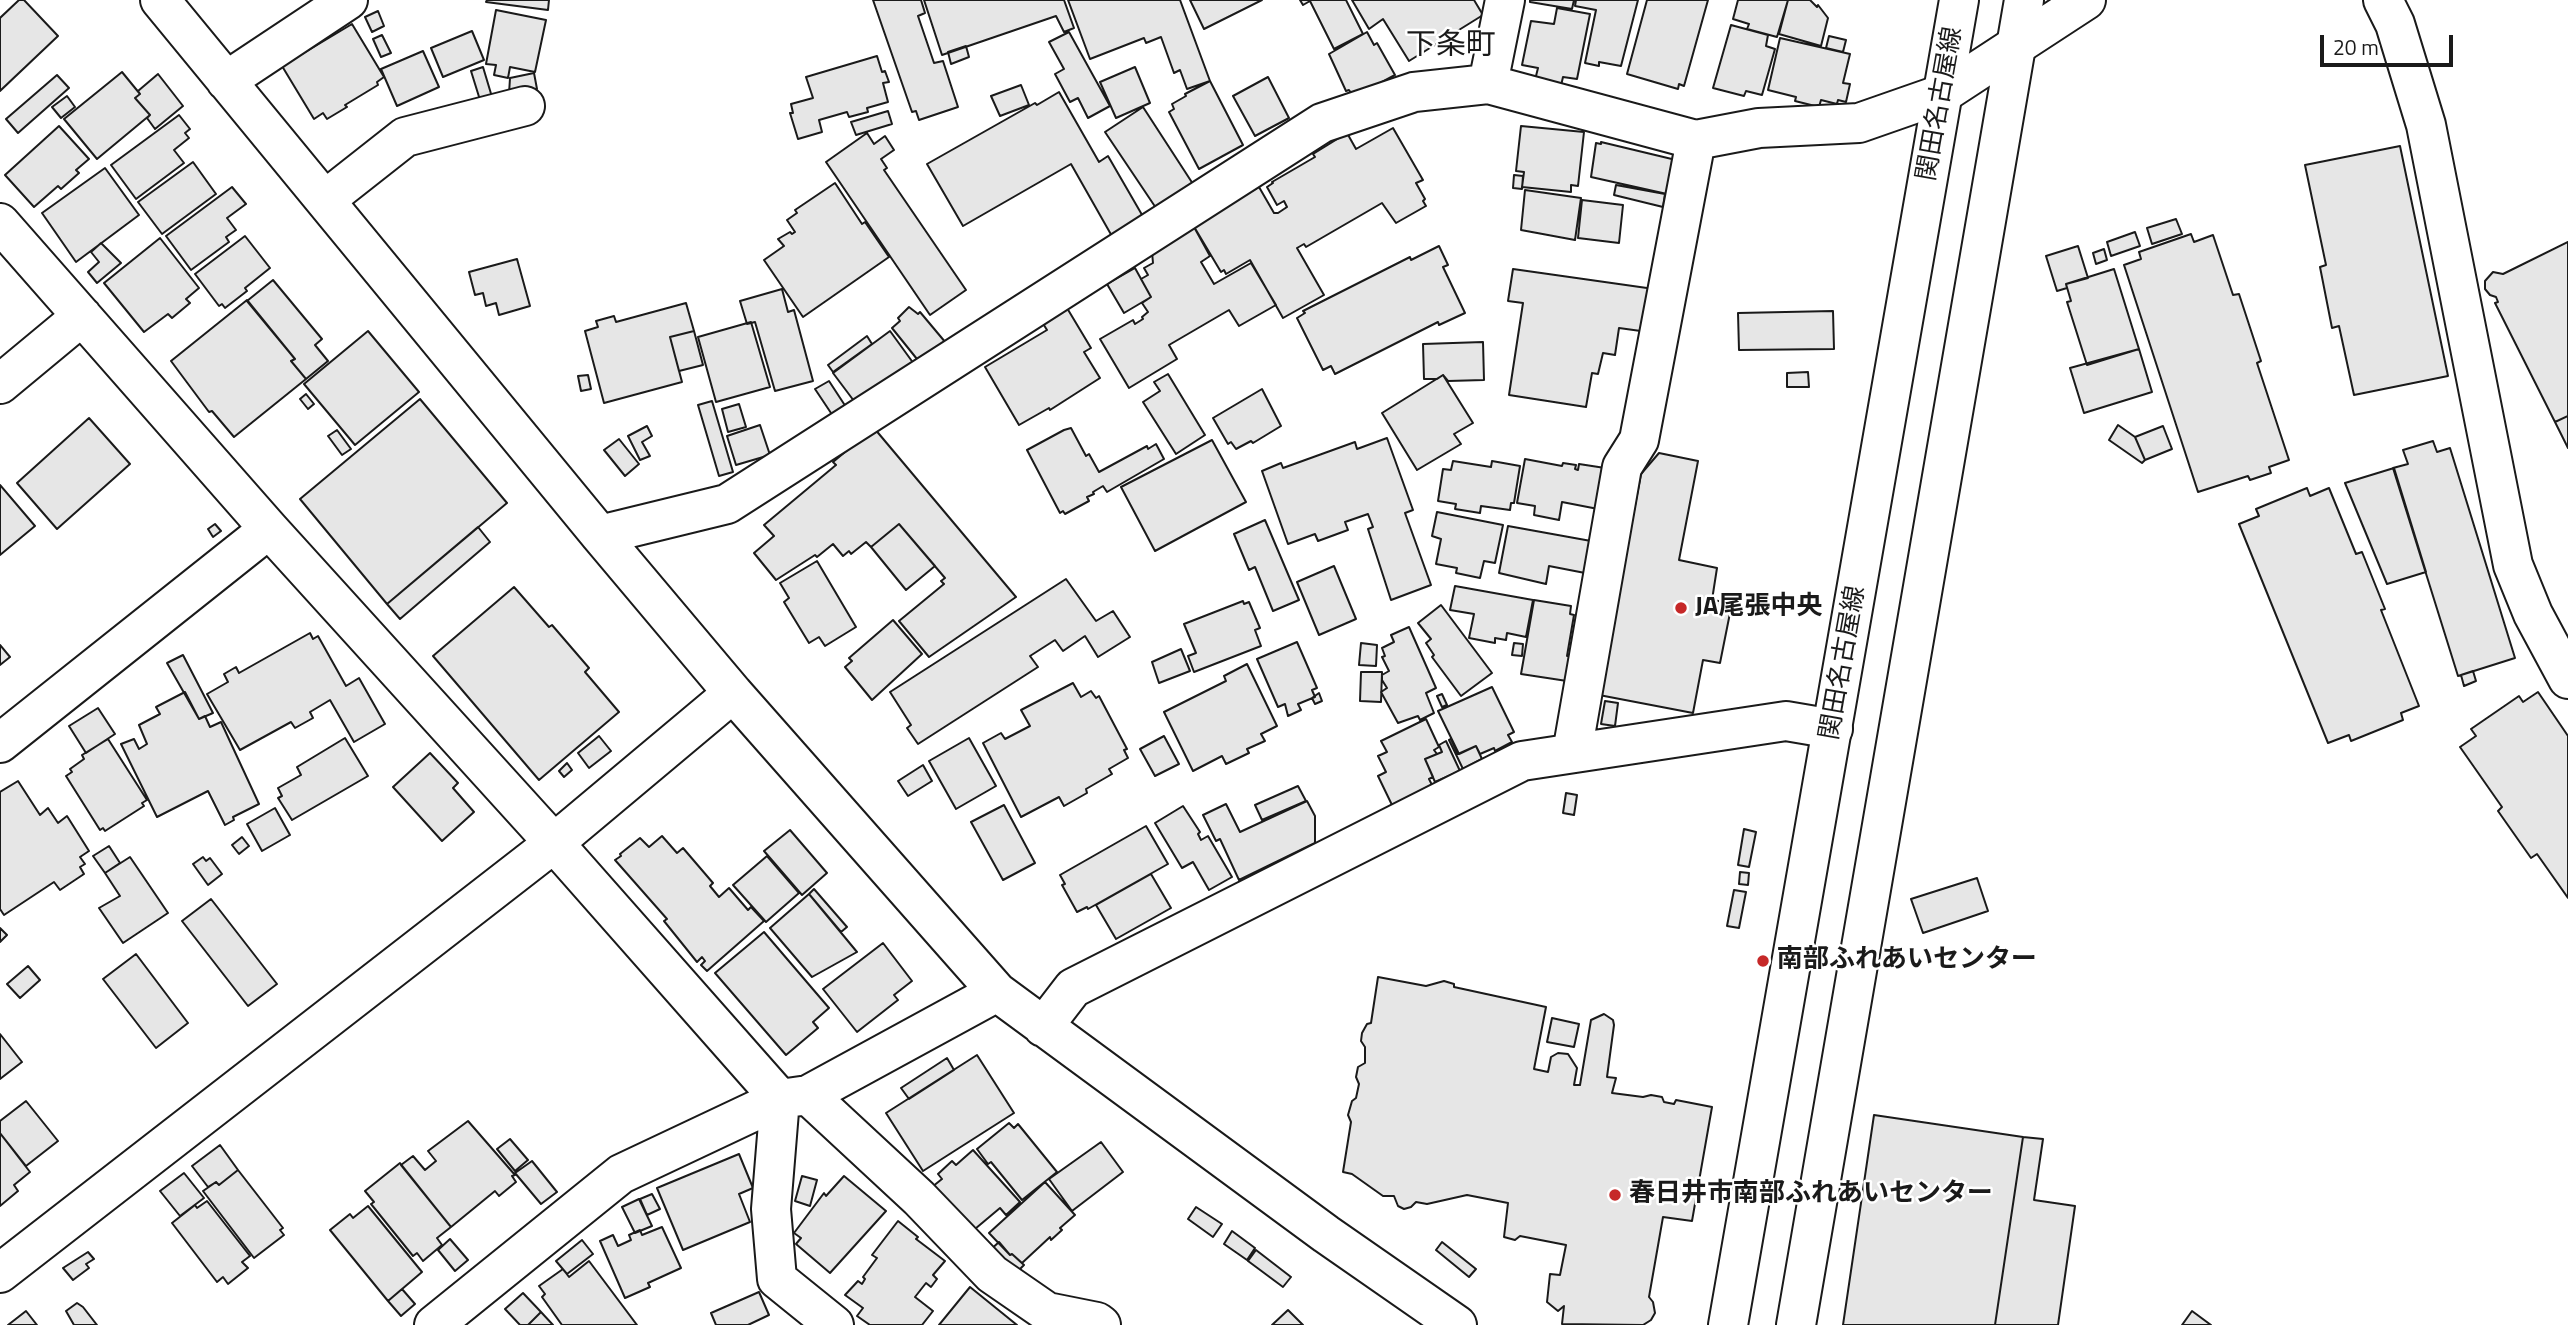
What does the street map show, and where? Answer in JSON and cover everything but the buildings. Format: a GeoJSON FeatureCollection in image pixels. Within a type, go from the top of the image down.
{"type":"FeatureCollection","features":[{"type":"Feature","properties":{"kind":"street"},"geometry":{"type":"LineString","coordinates":[[160,0],[733,693],[997,992],[1326,1234],[1457,1325]]}},
{"type":"Feature","properties":{"kind":"street"},"geometry":{"type":"LineString","coordinates":[[226,81],[348,0]]}},
{"type":"Feature","properties":{"kind":"street"},"geometry":{"type":"LineString","coordinates":[[1488,84],[1505,0]]}},
{"type":"Feature","properties":{"kind":"street","name":"関田名古屋線"},"geometry":{"type":"LineString","coordinates":[[1728,1325],[1959,0]]}},
{"type":"Feature","properties":{"kind":"street"},"geometry":{"type":"LineString","coordinates":[[1796,1325],[2024,0]]}},
{"type":"Feature","properties":{"kind":"street"},"geometry":{"type":"LineString","coordinates":[[600,535],[727,504],[1322,123],[1414,92],[1488,84],[1696,140],[1759,128],[1859,123],[1942,94],[2086,0]]}},
{"type":"Feature","properties":{"kind":"street"},"geometry":{"type":"LineString","coordinates":[[2383,0],[2395,24],[2426,125],[2513,565],[2533,614],[2568,679]]}},
{"type":"Feature","properties":{"kind":"street"},"geometry":{"type":"LineString","coordinates":[[325,200],[405,137],[525,106]]}},
{"type":"Feature","properties":{"kind":"street"},"geometry":{"type":"LineString","coordinates":[[1572,753],[1622,467],[1639,440],[1696,140]]}},
{"type":"Feature","properties":{"kind":"street"},"geometry":{"type":"LineString","coordinates":[[0,223],[269,528],[554,843],[794,1097],[919,1198],[992,1274],[1047,1312],[1101,1325]]}},
{"type":"Feature","properties":{"kind":"street"},"geometry":{"type":"LineString","coordinates":[[0,384],[82,316]]}},
{"type":"Feature","properties":{"kind":"street"},"geometry":{"type":"LineString","coordinates":[[0,743],[269,528]]}},
{"type":"Feature","properties":{"kind":"street"},"geometry":{"type":"LineString","coordinates":[[0,1273],[554,843],[733,693]]}},
{"type":"Feature","properties":{"kind":"street"},"geometry":{"type":"LineString","coordinates":[[1043,1027],[1073,988],[1522,761],[1786,721],[1833,729]]}},
{"type":"Feature","properties":{"kind":"street"},"geometry":{"type":"LineString","coordinates":[[443,1322],[621,1174],[794,1097],[997,992]]}},
{"type":"Feature","properties":{"kind":"street"},"geometry":{"type":"LineString","coordinates":[[794,1097],[771,1209],[777,1279],[834,1325]]}},
{"type":"Feature","properties":{"kind":"place","name":"JA尾張中央"},"geometry":{"type":"Point","coordinates":[1681,608]}},
{"type":"Feature","properties":{"kind":"place","name":"南部ふれあいセンター"},"geometry":{"type":"Point","coordinates":[1763,961]}},
{"type":"Feature","properties":{"kind":"place","name":"春日井市南部ふれあいセンター"},"geometry":{"type":"Point","coordinates":[1615,1195]}},
{"type":"Feature","properties":{"kind":"district","name":"下条町"},"geometry":{"type":"Point","coordinates":[1451,47]}}]}
